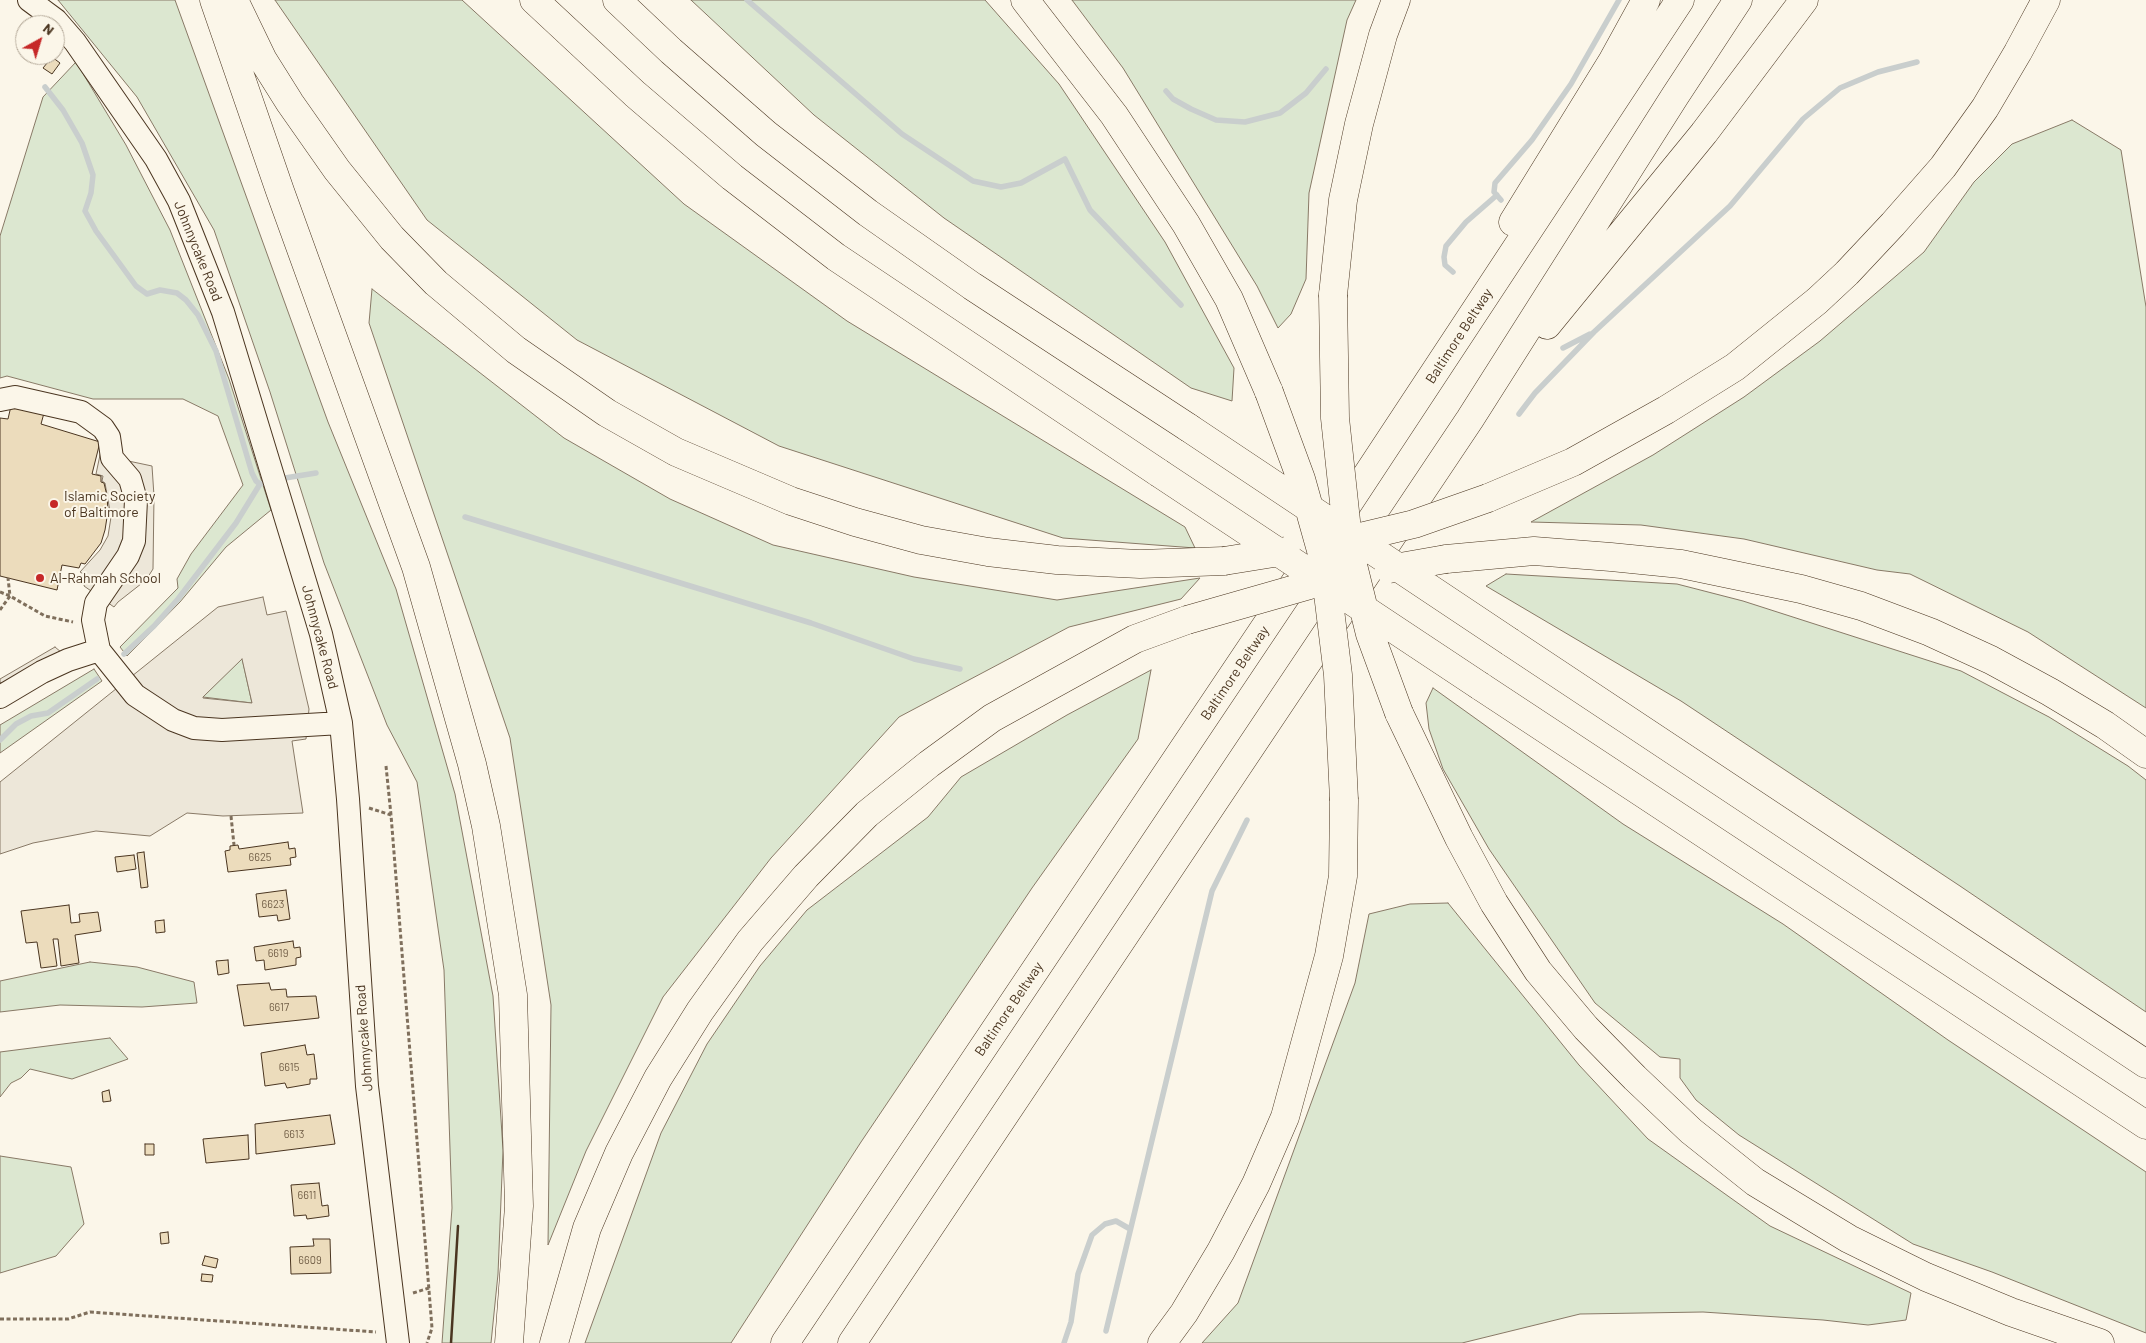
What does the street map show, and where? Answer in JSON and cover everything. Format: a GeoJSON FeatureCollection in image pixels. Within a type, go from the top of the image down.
{"type":"FeatureCollection","features":[{"type":"Feature","properties":{"kind":"highway"},"geometry":{"type":"LineString","coordinates":[[214,0],[280,192],[416,567],[472,764],[486,826],[513,995],[520,1206],[509,1343]]}},
{"type":"Feature","properties":{"kind":"highway"},"geometry":{"type":"LineString","coordinates":[[234,0],[263,60],[290,102],[337,170],[392,238],[436,282],[516,350],[607,413],[676,452],[791,501],[855,522],[921,540],[988,552],[1057,560],[1140,564],[1224,560],[1331,544],[1414,524],[1488,498],[1573,462],[1666,410],[1735,367],[1817,301],[1847,273],[1893,224],[1943,166],[1985,108],[2046,0]]}},
{"type":"Feature","properties":{"kind":"highway"},"geometry":{"type":"LineString","coordinates":[[534,0],[635,94],[732,177],[836,257],[1480,686],[2146,1125]]}},
{"type":"Feature","properties":{"kind":"highway"},"geometry":{"type":"LineString","coordinates":[[617,0],[670,51],[766,134],[868,213],[972,286],[1189,428],[2146,1064]]}},
{"type":"Feature","properties":{"kind":"highway"},"geometry":{"type":"LineString","coordinates":[[1025,0],[1114,115],[1186,224],[1229,299],[1270,392],[1301,479],[1324,561],[1338,675],[1344,800],[1343,876],[1329,956],[1285,1117],[1256,1184],[1222,1251],[1184,1313],[1162,1343]]}},
{"type":"Feature","properties":{"kind":"highway"},"geometry":{"type":"LineString","coordinates":[[1396,0],[1383,35],[1355,143],[1343,200],[1333,295],[1334,418],[1349,549],[1370,634],[1399,713],[1463,846],[1494,903],[1538,971],[1586,1028],[1691,1131],[1755,1182],[1850,1240],[1926,1278],[2011,1312],[2100,1343]]}},
{"type":"Feature","properties":{"kind":"highway"},"geometry":{"type":"LineString","coordinates":[[1336,523],[1548,162],[1613,60],[1646,0]]}},
{"type":"Feature","properties":{"kind":"highway","name":"Baltimore Beltway"},"geometry":{"type":"LineString","coordinates":[[785,1343],[1336,523],[1680,0]]}},
{"type":"Feature","properties":{"kind":"highway"},"geometry":{"type":"LineString","coordinates":[[852,1343],[1470,419],[1738,0]]}},
{"type":"Feature","properties":{"kind":"highway"},"geometry":{"type":"LineString","coordinates":[[1470,419],[1704,133],[1804,0]]}},
{"type":"Feature","properties":{"kind":"highway"},"geometry":{"type":"LineString","coordinates":[[554,1343],[587,1228],[619,1153],[658,1078],[700,1011],[750,941],[806,876],[867,814],[929,764],[992,718],[1135,639],[1187,620],[1322,580],[1446,559],[1534,551],[1681,564],[1810,591],[1861,606],[1930,632],[1991,660],[2050,692],[2105,725],[2146,754]]}},
{"type":"Feature","properties":{"kind":"street","name":"Johnnycake Road"},"geometry":{"type":"LineString","coordinates":[[29,0],[56,20],[75,42],[156,159],[180,201],[220,303],[321,634],[341,723],[367,1086],[397,1338]]}},
{"type":"Feature","properties":{"kind":"street"},"geometry":{"type":"LineString","coordinates":[[0,400],[16,397],[81,412],[103,428],[109,437],[112,458],[130,479],[136,500],[134,541],[128,556],[96,602],[93,620],[99,650],[135,695],[173,720],[194,728],[222,730],[341,723]]}},
{"type":"Feature","properties":{"kind":"street"},"geometry":{"type":"LineString","coordinates":[[0,697],[42,672],[68,660],[99,650]]}},
{"type":"Feature","properties":{"kind":"path"},"geometry":{"type":"LineString","coordinates":[[0,610],[10,596],[8,578]]}},
{"type":"Feature","properties":{"kind":"path"},"geometry":{"type":"LineString","coordinates":[[0,592],[45,616],[72,622],[93,620]]}},
{"type":"Feature","properties":{"kind":"path"},"geometry":{"type":"LineString","coordinates":[[386,766],[432,1328],[427,1343]]}},
{"type":"Feature","properties":{"kind":"path"},"geometry":{"type":"LineString","coordinates":[[348,808],[370,808],[391,815]]}},
{"type":"Feature","properties":{"kind":"path"},"geometry":{"type":"LineString","coordinates":[[231,816],[234,845]]}},
{"type":"Feature","properties":{"kind":"path"},"geometry":{"type":"LineString","coordinates":[[0,1319],[68,1319],[90,1312],[397,1338]]}},
{"type":"Feature","properties":{"kind":"green space"},"geometry":{"type":"Polygon","coordinates":[[[58,0],[175,0],[328,422],[396,589],[455,794],[493,996],[503,1150],[498,1274],[491,1343],[442,1343],[452,1208],[444,970],[417,782],[387,725],[324,563],[270,392],[214,230],[137,97],[58,0]]]}},
{"type":"Feature","properties":{"kind":"green space"},"geometry":{"type":"Polygon","coordinates":[[[275,0],[462,0],[684,204],[847,321],[1185,527],[1195,548],[1063,538],[779,446],[577,340],[427,220],[275,0]]]}},
{"type":"Feature","properties":{"kind":"green space"},"geometry":{"type":"Polygon","coordinates":[[[691,0],[985,0],[1059,84],[1165,242],[1234,368],[1232,401],[1191,388],[944,218],[814,115],[691,0]]]}},
{"type":"Feature","properties":{"kind":"green space"},"geometry":{"type":"Polygon","coordinates":[[[1072,0],[1356,0],[1347,20],[1309,193],[1306,279],[1291,314],[1278,328],[1257,286],[1123,68],[1072,0]]]}},
{"type":"Feature","properties":{"kind":"green space"},"geometry":{"type":"Polygon","coordinates":[[[76,62],[126,145],[170,230],[229,379],[271,510],[226,547],[180,602],[127,656],[120,647],[178,588],[177,579],[191,554],[243,485],[218,416],[183,399],[93,399],[7,376],[0,378],[0,236],[43,97],[76,62]]]}},
{"type":"Feature","properties":{"kind":"green space"},"geometry":{"type":"Polygon","coordinates":[[[2072,120],[2121,150],[2146,307],[2146,708],[2028,632],[1910,574],[1877,570],[1744,539],[1641,525],[1531,522],[1653,455],[1744,397],[1820,341],[1924,252],[1974,182],[2012,144],[2072,120]]]}},
{"type":"Feature","properties":{"kind":"green space"},"geometry":{"type":"Polygon","coordinates":[[[372,289],[564,438],[670,499],[773,545],[914,577],[1057,600],[1200,578],[1181,599],[1069,627],[899,717],[771,858],[663,997],[586,1151],[548,1245],[551,1005],[510,738],[369,323],[372,289]]]}},
{"type":"Feature","properties":{"kind":"green space"},"geometry":{"type":"Polygon","coordinates":[[[1506,574],[1677,584],[1743,601],[1961,671],[2049,717],[2128,766],[2146,780],[2146,1012],[1681,701],[1486,586],[1506,574]]]}},
{"type":"Feature","properties":{"kind":"green space"},"geometry":{"type":"Polygon","coordinates":[[[242,658],[252,703],[203,697],[242,658]]]}},
{"type":"Feature","properties":{"kind":"green space"},"geometry":{"type":"Polygon","coordinates":[[[94,669],[102,681],[0,753],[0,725],[94,669]]]}},
{"type":"Feature","properties":{"kind":"green space"},"geometry":{"type":"Polygon","coordinates":[[[1151,670],[1138,739],[1032,888],[861,1142],[731,1343],[585,1343],[661,1133],[707,1044],[760,966],[807,910],[928,817],[961,777],[1067,715],[1151,670]]]}},
{"type":"Feature","properties":{"kind":"green space"},"geometry":{"type":"Polygon","coordinates":[[[1433,688],[1623,824],[1783,924],[1948,1040],[2146,1172],[2146,1333],[1992,1272],[1913,1244],[1739,1135],[1696,1100],[1680,1078],[1680,1059],[1660,1057],[1595,1003],[1489,849],[1443,769],[1429,729],[1426,703],[1433,688]]]}},
{"type":"Feature","properties":{"kind":"green space"},"geometry":{"type":"Polygon","coordinates":[[[1448,903],[1579,1065],[1648,1139],[1770,1226],[1911,1293],[1906,1320],[1868,1325],[1703,1312],[1580,1314],[1462,1343],[1202,1343],[1238,1303],[1355,983],[1369,914],[1410,904],[1448,903]]]}},
{"type":"Feature","properties":{"kind":"green space"},"geometry":{"type":"Polygon","coordinates":[[[90,962],[137,967],[194,982],[197,1003],[142,1007],[60,1005],[0,1012],[0,981],[90,962]]]}},
{"type":"Feature","properties":{"kind":"green space"},"geometry":{"type":"Polygon","coordinates":[[[110,1038],[128,1059],[72,1079],[30,1069],[21,1078],[11,1083],[0,1097],[0,1052],[110,1038]]]}},
{"type":"Feature","properties":{"kind":"green space"},"geometry":{"type":"Polygon","coordinates":[[[0,1156],[71,1167],[84,1224],[56,1256],[0,1273],[0,1156]]]}},
{"type":"Feature","properties":{"kind":"shaded area"},"geometry":{"type":"Polygon","coordinates":[[[100,455],[152,466],[154,496],[153,569],[146,580],[114,607],[84,586],[87,576],[80,572],[100,550],[108,536],[111,517],[105,483],[102,481],[103,476],[96,474],[100,455]]]}},
{"type":"Feature","properties":{"kind":"shaded area"},"geometry":{"type":"Polygon","coordinates":[[[263,597],[267,615],[286,611],[309,709],[306,739],[292,741],[303,813],[223,816],[187,813],[150,836],[96,831],[33,843],[0,854],[0,782],[218,607],[263,597]],[[242,659],[203,697],[203,698],[252,703],[242,659]]]}},
{"type":"Feature","properties":{"kind":"shaded area"},"geometry":{"type":"Polygon","coordinates":[[[55,647],[68,658],[11,691],[0,682],[0,679],[55,647]]]}},
{"type":"Feature","properties":{"kind":"building"},"geometry":{"type":"Polygon","coordinates":[[[45,65],[59,65],[52,74],[43,68],[45,65]]]}},
{"type":"Feature","properties":{"kind":"building","name":"Islamic Society of Baltimore"},"geometry":{"type":"Polygon","coordinates":[[[11,406],[44,413],[41,424],[100,442],[92,474],[101,476],[101,482],[104,483],[108,511],[105,530],[101,543],[85,564],[81,563],[79,568],[62,565],[57,590],[0,576],[0,418],[8,419],[11,406]]]}},
{"type":"Feature","properties":{"kind":"building"},"geometry":{"type":"Polygon","coordinates":[[[288,842],[289,849],[295,848],[296,857],[290,858],[291,865],[228,872],[225,851],[230,850],[230,846],[238,845],[239,849],[288,842]]]}},
{"type":"Feature","properties":{"kind":"building"},"geometry":{"type":"Polygon","coordinates":[[[144,852],[148,887],[141,888],[137,853],[144,852]]]}},
{"type":"Feature","properties":{"kind":"building"},"geometry":{"type":"Polygon","coordinates":[[[134,855],[136,869],[117,872],[115,857],[134,855]]]}},
{"type":"Feature","properties":{"kind":"building"},"geometry":{"type":"Polygon","coordinates":[[[286,890],[290,919],[278,921],[277,915],[259,917],[256,894],[286,890]]]}},
{"type":"Feature","properties":{"kind":"building"},"geometry":{"type":"Polygon","coordinates":[[[69,905],[71,923],[80,922],[79,914],[98,912],[101,931],[75,935],[79,963],[61,966],[58,939],[53,939],[57,966],[41,968],[37,942],[26,943],[21,911],[69,905]]]}},
{"type":"Feature","properties":{"kind":"building"},"geometry":{"type":"Polygon","coordinates":[[[164,920],[165,932],[156,933],[155,921],[164,920]]]}},
{"type":"Feature","properties":{"kind":"building"},"geometry":{"type":"Polygon","coordinates":[[[293,941],[294,948],[300,947],[301,957],[296,958],[296,965],[265,970],[264,960],[256,961],[254,947],[293,941]]]}},
{"type":"Feature","properties":{"kind":"building"},"geometry":{"type":"Polygon","coordinates":[[[228,960],[229,973],[218,975],[216,961],[228,960]]]}},
{"type":"Feature","properties":{"kind":"building"},"geometry":{"type":"Polygon","coordinates":[[[269,983],[271,990],[286,989],[287,997],[316,996],[319,1018],[244,1026],[237,985],[269,983]]]}},
{"type":"Feature","properties":{"kind":"building"},"geometry":{"type":"Polygon","coordinates":[[[305,1045],[307,1055],[314,1054],[317,1079],[310,1079],[310,1084],[287,1088],[285,1083],[265,1086],[261,1053],[305,1045]]]}},
{"type":"Feature","properties":{"kind":"building"},"geometry":{"type":"Polygon","coordinates":[[[109,1090],[111,1101],[103,1102],[102,1092],[109,1090]]]}},
{"type":"Feature","properties":{"kind":"building"},"geometry":{"type":"Polygon","coordinates":[[[330,1115],[335,1144],[256,1154],[255,1124],[330,1115]]]}},
{"type":"Feature","properties":{"kind":"building"},"geometry":{"type":"Polygon","coordinates":[[[248,1135],[249,1159],[206,1163],[203,1139],[248,1135]]]}},
{"type":"Feature","properties":{"kind":"building"},"geometry":{"type":"Polygon","coordinates":[[[145,1144],[154,1144],[154,1155],[145,1155],[145,1144]]]}},
{"type":"Feature","properties":{"kind":"building"},"geometry":{"type":"Polygon","coordinates":[[[319,1183],[322,1206],[328,1205],[329,1216],[307,1219],[306,1215],[294,1216],[291,1185],[319,1183]]]}},
{"type":"Feature","properties":{"kind":"building"},"geometry":{"type":"Polygon","coordinates":[[[168,1232],[169,1243],[161,1244],[160,1233],[168,1232]]]}},
{"type":"Feature","properties":{"kind":"building"},"geometry":{"type":"Polygon","coordinates":[[[313,1239],[330,1239],[331,1273],[291,1274],[290,1247],[314,1246],[313,1239]]]}},
{"type":"Feature","properties":{"kind":"building"},"geometry":{"type":"Polygon","coordinates":[[[205,1256],[218,1259],[216,1268],[202,1265],[205,1256]]]}},
{"type":"Feature","properties":{"kind":"building"},"geometry":{"type":"Polygon","coordinates":[[[202,1274],[213,1275],[212,1282],[201,1281],[202,1274]]]}},
{"type":"Feature","properties":{"kind":"waterway"},"geometry":{"type":"LineString","coordinates":[[747,0],[902,134],[973,181],[1001,187],[1021,183],[1065,159],[1090,210],[1181,305]]}},
{"type":"Feature","properties":{"kind":"waterway"},"geometry":{"type":"LineString","coordinates":[[1501,200],[1494,192],[1495,183],[1532,140],[1571,84],[1619,0]]}},
{"type":"Feature","properties":{"kind":"waterway"},"geometry":{"type":"LineString","coordinates":[[1519,414],[1535,393],[1594,332],[1730,206],[1803,119],[1840,88],[1878,72],[1917,62]]}},
{"type":"Feature","properties":{"kind":"waterway"},"geometry":{"type":"LineString","coordinates":[[1166,91],[1173,99],[1216,120],[1245,122],[1280,113],[1306,93],[1326,69]]}},
{"type":"Feature","properties":{"kind":"waterway"},"geometry":{"type":"LineString","coordinates":[[45,87],[63,110],[82,143],[93,175],[91,193],[85,211],[96,231],[136,286],[147,294],[160,290],[177,293],[186,300],[198,315],[216,351],[252,473],[260,484],[266,482]]}},
{"type":"Feature","properties":{"kind":"waterway"},"geometry":{"type":"LineString","coordinates":[[1453,272],[1445,265],[1446,246],[1466,222],[1497,195]]}},
{"type":"Feature","properties":{"kind":"waterway"},"geometry":{"type":"LineString","coordinates":[[1563,348],[1590,334]]}},
{"type":"Feature","properties":{"kind":"waterway"},"geometry":{"type":"LineString","coordinates":[[285,478],[316,473]]}},
{"type":"Feature","properties":{"kind":"waterway"},"geometry":{"type":"LineString","coordinates":[[124,654],[154,626],[178,599],[236,523],[260,484]]}},
{"type":"Feature","properties":{"kind":"waterway"},"geometry":{"type":"LineString","coordinates":[[465,517],[811,623],[914,659],[960,669]]}},
{"type":"Feature","properties":{"kind":"waterway"},"geometry":{"type":"LineString","coordinates":[[0,740],[16,724],[31,716],[48,713],[97,679]]}},
{"type":"Feature","properties":{"kind":"waterway"},"geometry":{"type":"LineString","coordinates":[[1106,1331],[1212,891],[1247,820]]}},
{"type":"Feature","properties":{"kind":"waterway"},"geometry":{"type":"LineString","coordinates":[[1064,1343],[1071,1322],[1078,1274],[1092,1235],[1105,1224],[1116,1221],[1130,1229]]}},
{"type":"Feature","properties":{"kind":"wall"},"geometry":{"type":"LineString","coordinates":[[451,1343],[458,1226]]}},
{"type":"Feature","properties":{"kind":"place","name":"Islamic Society of Baltimore"},"geometry":{"type":"Point","coordinates":[54,504]}},
{"type":"Feature","properties":{"kind":"place","name":"Al-Rahmah School"},"geometry":{"type":"Point","coordinates":[40,578]}}]}
